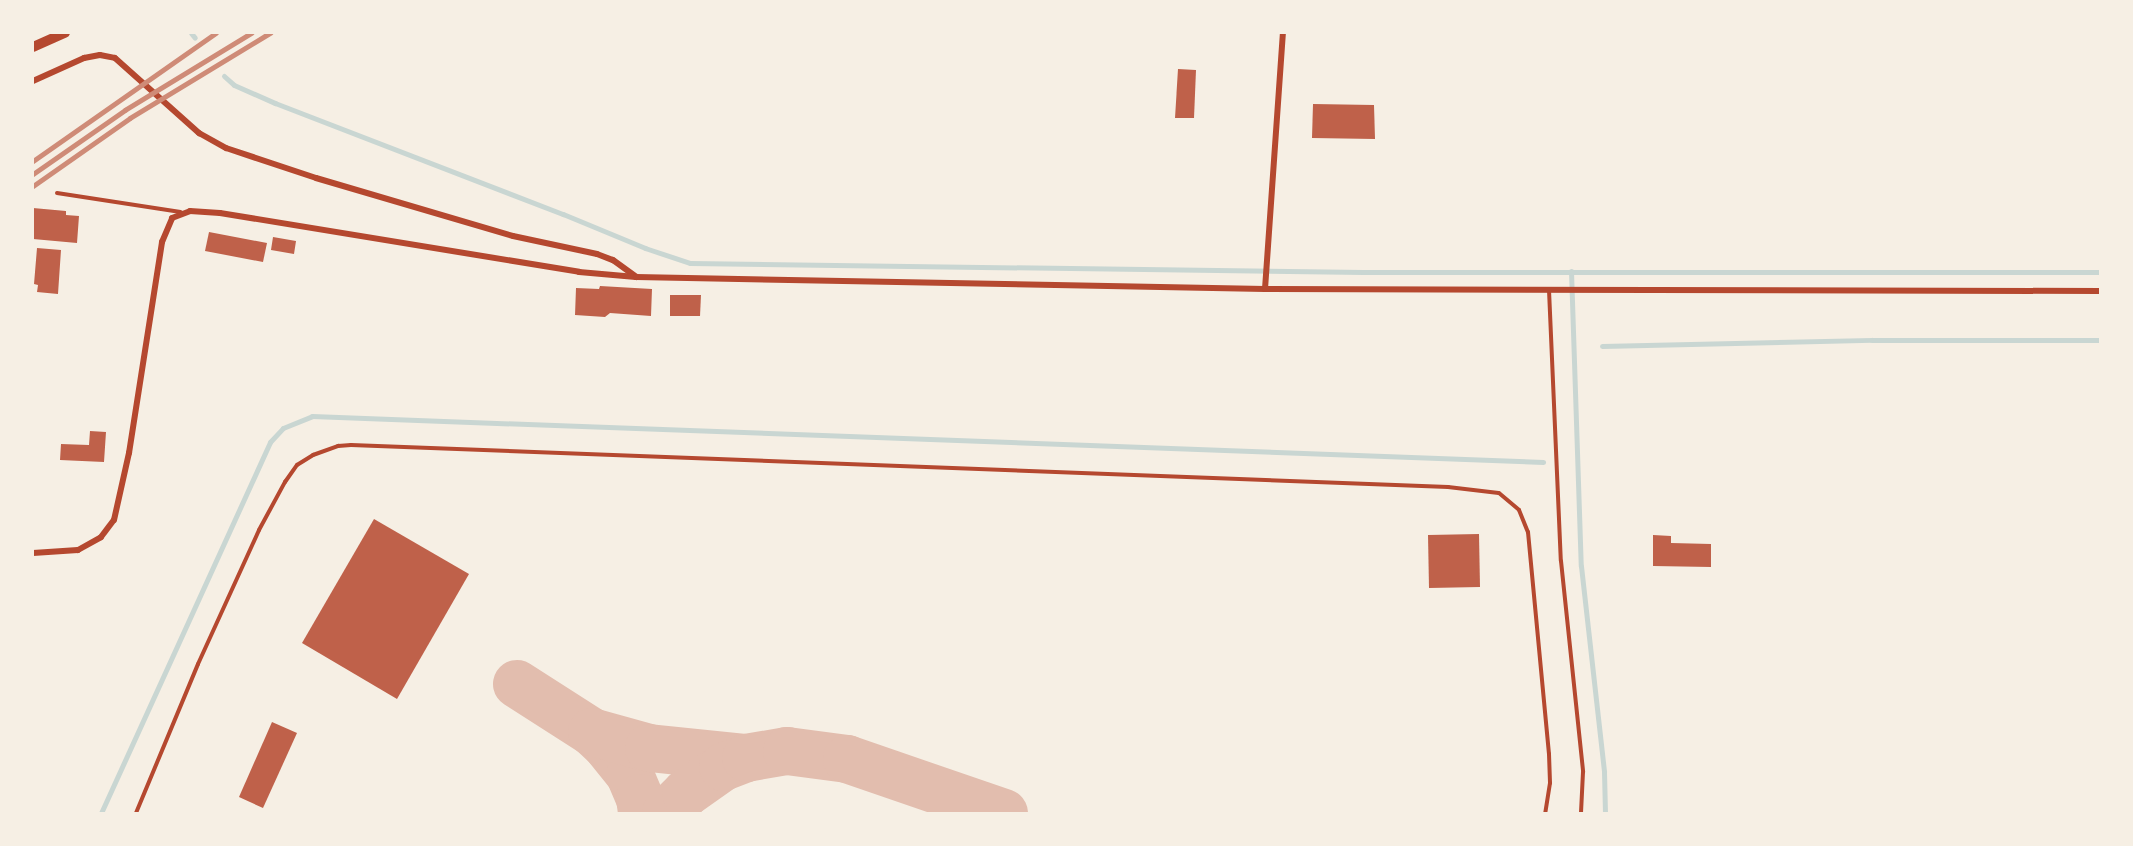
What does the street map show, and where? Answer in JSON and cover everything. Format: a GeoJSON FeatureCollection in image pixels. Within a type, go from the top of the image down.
{"type":"FeatureCollection","features":[{"type":"Feature","properties":{"kind":"main road"},"geometry":{"type":"LineString","coordinates":[[33,47],[65,33]]}},
{"type":"Feature","properties":{"kind":"street"},"geometry":{"type":"LineString","coordinates":[[1265,289],[1283,33]]}},
{"type":"Feature","properties":{"kind":"street"},"geometry":{"type":"LineString","coordinates":[[33,81],[93,56],[106,55],[124,63],[208,140],[244,155],[513,236],[597,254],[613,260],[636,277]]}},
{"type":"Feature","properties":{"kind":"street"},"geometry":{"type":"LineString","coordinates":[[33,552],[78,550],[101,537],[114,520],[129,453],[162,242],[166,228],[181,212],[220,213],[579,272],[636,277],[1265,289],[2100,291]]}},
{"type":"Feature","properties":{"kind":"lane"},"geometry":{"type":"LineString","coordinates":[[57,193],[181,212]]}},
{"type":"Feature","properties":{"kind":"lane"},"geometry":{"type":"LineString","coordinates":[[1549,290],[1561,561],[1583,772],[1581,813]]}},
{"type":"Feature","properties":{"kind":"lane"},"geometry":{"type":"LineString","coordinates":[[136,813],[203,654],[259,530],[285,482],[297,465],[313,455],[338,446],[351,445],[1448,487],[1499,493],[1519,510],[1528,532],[1549,754],[1550,783],[1545,813]]}},
{"type":"Feature","properties":{"kind":"building"},"geometry":{"type":"Polygon","coordinates":[[[1178,69],[1196,70],[1194,118],[1175,118],[1178,69]]]}},
{"type":"Feature","properties":{"kind":"building"},"geometry":{"type":"Polygon","coordinates":[[[1313,104],[1374,105],[1375,139],[1312,138],[1313,104]]]}},
{"type":"Feature","properties":{"kind":"building"},"geometry":{"type":"Polygon","coordinates":[[[33,208],[66,211],[66,215],[79,216],[77,243],[33,239],[33,208]]]}},
{"type":"Feature","properties":{"kind":"building"},"geometry":{"type":"Polygon","coordinates":[[[209,232],[267,243],[263,262],[205,251],[209,232]]]}},
{"type":"Feature","properties":{"kind":"building"},"geometry":{"type":"Polygon","coordinates":[[[273,237],[296,241],[294,254],[271,250],[273,237]]]}},
{"type":"Feature","properties":{"kind":"building"},"geometry":{"type":"Polygon","coordinates":[[[37,248],[61,250],[58,294],[37,292],[38,285],[34,284],[37,248]]]}},
{"type":"Feature","properties":{"kind":"building"},"geometry":{"type":"Polygon","coordinates":[[[600,286],[652,289],[651,316],[610,313],[605,317],[575,315],[576,288],[599,289],[600,286]]]}},
{"type":"Feature","properties":{"kind":"building"},"geometry":{"type":"Polygon","coordinates":[[[670,295],[701,295],[700,316],[670,316],[670,295]]]}},
{"type":"Feature","properties":{"kind":"building"},"geometry":{"type":"Polygon","coordinates":[[[90,431],[106,432],[104,462],[60,460],[61,444],[89,445],[90,431]]]}},
{"type":"Feature","properties":{"kind":"building"},"geometry":{"type":"Polygon","coordinates":[[[374,519],[469,574],[397,699],[302,643],[374,519]]]}},
{"type":"Feature","properties":{"kind":"building"},"geometry":{"type":"Polygon","coordinates":[[[1479,534],[1480,587],[1429,588],[1428,535],[1479,534]]]}},
{"type":"Feature","properties":{"kind":"building"},"geometry":{"type":"Polygon","coordinates":[[[1653,535],[1671,536],[1671,543],[1711,544],[1711,567],[1653,566],[1653,535]]]}},
{"type":"Feature","properties":{"kind":"building"},"geometry":{"type":"Polygon","coordinates":[[[272,722],[297,733],[263,808],[239,797],[272,722]]]}},
{"type":"Feature","properties":{"kind":"waterway"},"geometry":{"type":"LineString","coordinates":[[191,33],[195,38]]}},
{"type":"Feature","properties":{"kind":"waterway"},"geometry":{"type":"LineString","coordinates":[[224,76],[234,85],[275,103],[645,248],[690,263],[1363,272],[2100,272]]}},
{"type":"Feature","properties":{"kind":"waterway"},"geometry":{"type":"LineString","coordinates":[[1571,271],[1581,566],[1604,772],[1605,813]]}},
{"type":"Feature","properties":{"kind":"waterway"},"geometry":{"type":"LineString","coordinates":[[1602,346],[1872,340],[2100,340]]}},
{"type":"Feature","properties":{"kind":"waterway"},"geometry":{"type":"LineString","coordinates":[[101,813],[270,442],[283,428],[312,416],[1543,462]]}},
{"type":"Feature","properties":{"kind":"taxiway"},"geometry":{"type":"LineString","coordinates":[[517,684],[592,732],[606,745],[630,775],[640,798],[642,813]]}},
{"type":"Feature","properties":{"kind":"taxiway"},"geometry":{"type":"LineString","coordinates":[[592,732],[649,748],[746,758]]}},
{"type":"Feature","properties":{"kind":"taxiway"},"geometry":{"type":"LineString","coordinates":[[666,813],[686,793],[723,767],[746,758],[787,751],[847,759],[1004,813]]}},
{"type":"Feature","properties":{"kind":"railway"},"geometry":{"type":"LineString","coordinates":[[33,161],[216,33]]}},
{"type":"Feature","properties":{"kind":"railway"},"geometry":{"type":"LineString","coordinates":[[33,174],[125,110],[251,33]]}},
{"type":"Feature","properties":{"kind":"railway"},"geometry":{"type":"LineString","coordinates":[[33,186],[130,118],[270,33]]}}]}
